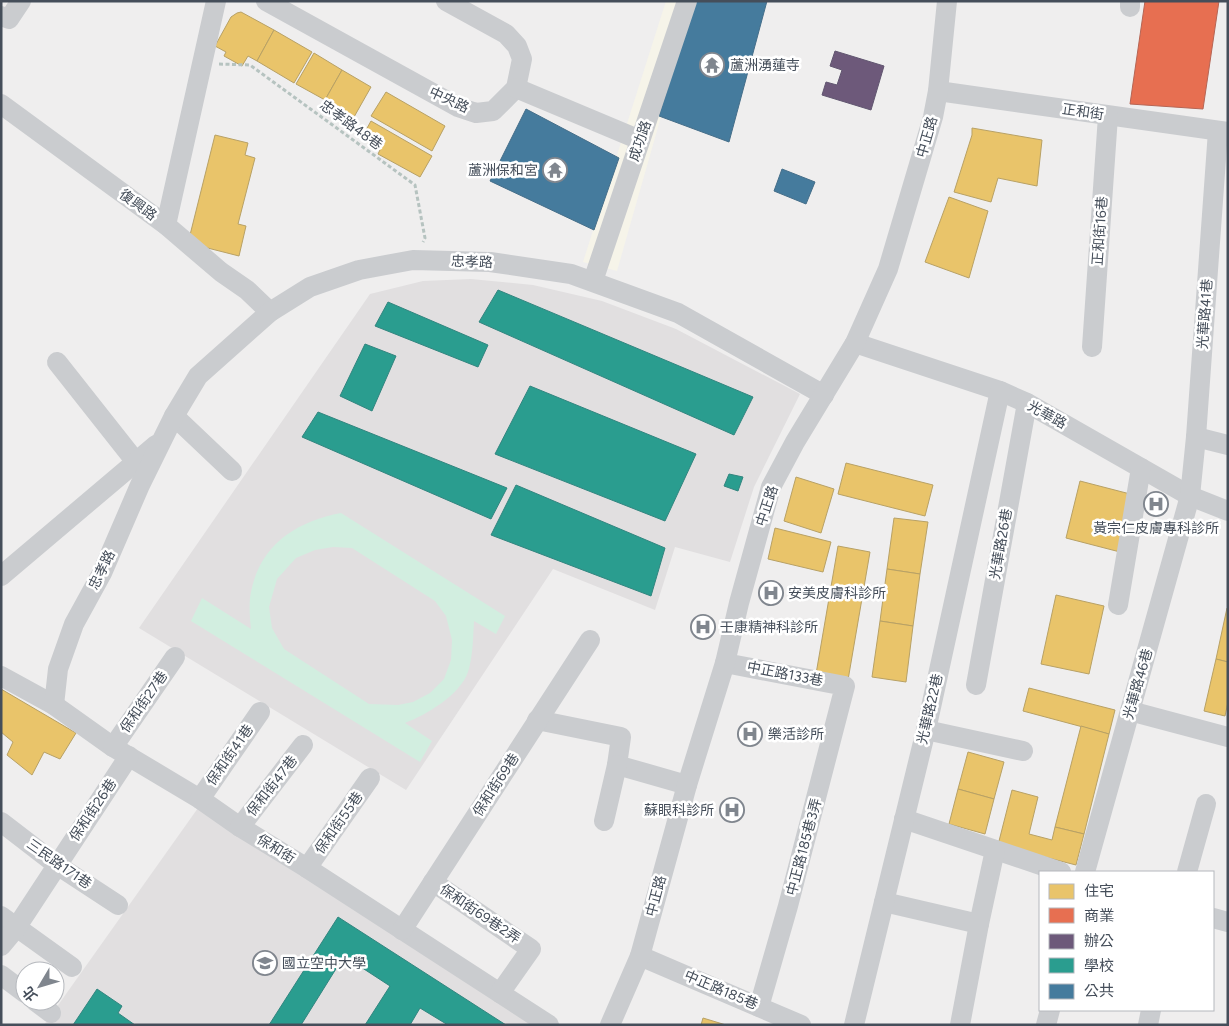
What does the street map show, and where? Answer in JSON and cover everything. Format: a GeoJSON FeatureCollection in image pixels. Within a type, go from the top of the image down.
{"type":"FeatureCollection","features":[{"type":"Feature","properties":{"kind":"street"},"geometry":{"type":"LineString","coordinates":[[9,1],[1,15],[9,18],[21,1]]}},
{"type":"Feature","properties":{"kind":"street"},"geometry":{"type":"LineString","coordinates":[[166,225],[216,1]]}},
{"type":"Feature","properties":{"kind":"street","name":"中央路"},"geometry":{"type":"LineString","coordinates":[[266,1],[458,106],[476,112],[494,111],[516,88]]}},
{"type":"Feature","properties":{"kind":"street"},"geometry":{"type":"LineString","coordinates":[[446,1],[506,34],[517,46],[522,59],[516,88],[640,140]]}},
{"type":"Feature","properties":{"kind":"street","name":"成功路"},"geometry":{"type":"LineString","coordinates":[[593,281],[687,1]]}},
{"type":"Feature","properties":{"kind":"street","name":"中正路"},"geometry":{"type":"LineString","coordinates":[[610,1025],[640,956],[687,785],[725,662],[739,603],[771,488],[795,442],[855,343],[888,270],[933,116],[938,91],[946,2]]}},
{"type":"Feature","properties":{"kind":"street","name":"正和街"},"geometry":{"type":"LineString","coordinates":[[938,91],[1223,132]]}},
{"type":"Feature","properties":{"kind":"street","name":"復興路"},"geometry":{"type":"LineString","coordinates":[[1,104],[166,225],[221,272],[247,290],[270,312]]}},
{"type":"Feature","properties":{"kind":"street","name":"正和街16巷"},"geometry":{"type":"LineString","coordinates":[[1092,347],[1108,116]]}},
{"type":"Feature","properties":{"kind":"street","name":"光華路41巷"},"geometry":{"type":"LineString","coordinates":[[1190,496],[1223,132]]}},
{"type":"Feature","properties":{"kind":"street","name":"忠孝路"},"geometry":{"type":"LineString","coordinates":[[54,705],[58,670],[74,624],[102,573],[140,485],[174,416],[198,376],[270,312],[310,287],[359,270],[413,260],[490,262],[571,274],[678,313],[824,396]]}},
{"type":"Feature","properties":{"kind":"street","name":"光華路"},"geometry":{"type":"LineString","coordinates":[[855,343],[1027,403],[1190,496],[1228,512]]}},
{"type":"Feature","properties":{"kind":"street"},"geometry":{"type":"LineString","coordinates":[[57,362],[136,462]]}},
{"type":"Feature","properties":{"kind":"street","name":"光華路22巷"},"geometry":{"type":"LineString","coordinates":[[854,1025],[926,730],[1000,392]]}},
{"type":"Feature","properties":{"kind":"street","name":"光華路26巷"},"geometry":{"type":"LineString","coordinates":[[976,685],[1027,403]]}},
{"type":"Feature","properties":{"kind":"street"},"geometry":{"type":"LineString","coordinates":[[174,416],[232,471]]}},
{"type":"Feature","properties":{"kind":"street"},"geometry":{"type":"LineString","coordinates":[[1196,437],[1228,445]]}},
{"type":"Feature","properties":{"kind":"street","name":"忠孝路"},"geometry":{"type":"LineString","coordinates":[[1,576],[163,439]]}},
{"type":"Feature","properties":{"kind":"street"},"geometry":{"type":"LineString","coordinates":[[1118,605],[1141,468]]}},
{"type":"Feature","properties":{"kind":"street","name":"光華路46巷"},"geometry":{"type":"LineString","coordinates":[[1085,871],[1190,496]]}},
{"type":"Feature","properties":{"kind":"street","name":"保和街69巷"},"geometry":{"type":"LineString","coordinates":[[402,930],[590,640]]}},
{"type":"Feature","properties":{"kind":"street","name":"保和街27巷"},"geometry":{"type":"LineString","coordinates":[[121,751],[175,657]]}},
{"type":"Feature","properties":{"kind":"street","name":"中正路133巷"},"geometry":{"type":"LineString","coordinates":[[725,662],[845,686]]}},
{"type":"Feature","properties":{"kind":"street","name":"保和街"},"geometry":{"type":"LineString","coordinates":[[1,676],[54,705],[121,751],[200,798],[240,826],[549,1025]]}},
{"type":"Feature","properties":{"kind":"street","name":"中正路185巷3弄"},"geometry":{"type":"LineString","coordinates":[[759,1007],[788,906],[845,686]]}},
{"type":"Feature","properties":{"kind":"street"},"geometry":{"type":"LineString","coordinates":[[1130,711],[1228,737]]}},
{"type":"Feature","properties":{"kind":"street","name":"保和街41巷"},"geometry":{"type":"LineString","coordinates":[[200,798],[260,712]]}},
{"type":"Feature","properties":{"kind":"street"},"geometry":{"type":"LineString","coordinates":[[537,720],[621,737],[617,765],[604,821]]}},
{"type":"Feature","properties":{"kind":"street"},"geometry":{"type":"LineString","coordinates":[[926,730],[1023,751]]}},
{"type":"Feature","properties":{"kind":"street","name":"保和街47巷"},"geometry":{"type":"LineString","coordinates":[[240,826],[303,745]]}},
{"type":"Feature","properties":{"kind":"street","name":"保和街26巷"},"geometry":{"type":"LineString","coordinates":[[1,946],[8,922],[57,865],[121,751]]}},
{"type":"Feature","properties":{"kind":"street"},"geometry":{"type":"LineString","coordinates":[[617,765],[687,785]]}},
{"type":"Feature","properties":{"kind":"street","name":"保和街55巷"},"geometry":{"type":"LineString","coordinates":[[307,868],[370,778]]}},
{"type":"Feature","properties":{"kind":"street"},"geometry":{"type":"LineString","coordinates":[[1186,871],[1206,804]]}},
{"type":"Feature","properties":{"kind":"street"},"geometry":{"type":"LineString","coordinates":[[904,819],[1058,871]]}},
{"type":"Feature","properties":{"kind":"street","name":"三民路171巷"},"geometry":{"type":"LineString","coordinates":[[1,822],[57,865],[118,905]]}},
{"type":"Feature","properties":{"kind":"street"},"geometry":{"type":"LineString","coordinates":[[960,1025],[995,850]]}},
{"type":"Feature","properties":{"kind":"street","name":"保和街69巷2弄"},"geometry":{"type":"LineString","coordinates":[[433,882],[532,949],[500,993]]}},
{"type":"Feature","properties":{"kind":"street"},"geometry":{"type":"LineString","coordinates":[[884,902],[979,924]]}},
{"type":"Feature","properties":{"kind":"street"},"geometry":{"type":"LineString","coordinates":[[1214,918],[1228,922]]}},
{"type":"Feature","properties":{"kind":"street"},"geometry":{"type":"LineString","coordinates":[[8,922],[72,967]]}},
{"type":"Feature","properties":{"kind":"street","name":"中正路185巷"},"geometry":{"type":"LineString","coordinates":[[640,956],[801,1025]]}},
{"type":"Feature","properties":{"kind":"street"},"geometry":{"type":"LineString","coordinates":[[1,976],[15,986]]}},
{"type":"Feature","properties":{"kind":"street"},"geometry":{"type":"LineString","coordinates":[[1046,1025],[1050,1011]]}},
{"type":"Feature","properties":{"kind":"street"},"geometry":{"type":"LineString","coordinates":[[1148,1025],[1152,1011]]}},
{"type":"Feature","properties":{"kind":"path","name":"忠孝路48巷"},"geometry":{"type":"LineString","coordinates":[[201,64],[250,65],[415,186],[425,238],[413,260]]}},
{"type":"Feature","properties":{"kind":"shaded area"},"geometry":{"type":"Polygon","coordinates":[[[666,1],[694,1],[617,271],[583,262],[666,1]]]}},
{"type":"Feature","properties":{"kind":"shaded area"},"geometry":{"type":"Polygon","coordinates":[[[471,279],[533,285],[602,301],[676,329],[800,394],[754,487],[730,562],[675,547],[655,610],[553,569],[406,790],[139,628],[370,294],[423,281],[471,279]]]}},
{"type":"Feature","properties":{"kind":"shaded area","name":"國立空中大學"},"geometry":{"type":"Polygon","coordinates":[[[198,808],[539,1025],[44,1025],[54,1011],[65,1011],[65,995],[198,808]]]}},
{"type":"Feature","properties":{"kind":"green space"},"geometry":{"type":"Polygon","coordinates":[[[341,513],[505,616],[496,634],[474,621],[471,660],[468,672],[458,689],[423,715],[405,723],[432,741],[420,762],[191,621],[202,598],[251,629],[250,598],[254,580],[269,551],[293,530],[324,517],[341,513]],[[333,547],[315,550],[296,558],[277,579],[269,607],[272,628],[284,649],[369,704],[398,705],[413,702],[430,693],[444,679],[451,660],[452,640],[446,616],[435,601],[352,548],[333,547]]]}},
{"type":"Feature","properties":{"kind":"building: 住宅"},"geometry":{"type":"Polygon","coordinates":[[[241,12],[274,30],[257,61],[248,56],[242,66],[224,56],[226,52],[215,46],[231,17],[241,12]]]}},
{"type":"Feature","properties":{"kind":"building: 住宅"},"geometry":{"type":"Polygon","coordinates":[[[274,30],[312,52],[294,83],[257,61],[274,30]]]}},
{"type":"Feature","properties":{"kind":"building: 住宅"},"geometry":{"type":"Polygon","coordinates":[[[314,53],[342,70],[325,100],[296,84],[314,53]]]}},
{"type":"Feature","properties":{"kind":"building: 住宅"},"geometry":{"type":"Polygon","coordinates":[[[342,70],[371,87],[354,117],[325,100],[342,70]]]}},
{"type":"Feature","properties":{"kind":"building: 住宅"},"geometry":{"type":"Polygon","coordinates":[[[386,92],[445,126],[432,151],[371,116],[386,92]]]}},
{"type":"Feature","properties":{"kind":"building: 住宅"},"geometry":{"type":"Polygon","coordinates":[[[371,121],[432,156],[420,177],[378,154],[380,150],[361,139],[371,121]]]}},
{"type":"Feature","properties":{"kind":"building: 住宅"},"geometry":{"type":"Polygon","coordinates":[[[972,128],[1042,140],[1037,186],[998,178],[991,202],[954,192],[972,135],[972,128]]]}},
{"type":"Feature","properties":{"kind":"building: 住宅"},"geometry":{"type":"Polygon","coordinates":[[[215,135],[248,143],[245,155],[255,158],[238,224],[246,226],[239,256],[188,243],[215,135]]]}},
{"type":"Feature","properties":{"kind":"building: 住宅"},"geometry":{"type":"Polygon","coordinates":[[[949,197],[988,211],[969,278],[925,262],[949,197]]]}},
{"type":"Feature","properties":{"kind":"building: 住宅"},"geometry":{"type":"Polygon","coordinates":[[[846,463],[933,485],[925,516],[838,494],[846,463]]]}},
{"type":"Feature","properties":{"kind":"building: 住宅"},"geometry":{"type":"Polygon","coordinates":[[[796,477],[834,489],[821,533],[784,521],[796,477]]]}},
{"type":"Feature","properties":{"kind":"building: 住宅"},"geometry":{"type":"Polygon","coordinates":[[[1080,481],[1134,495],[1120,552],[1066,538],[1080,481]]]}},
{"type":"Feature","properties":{"kind":"building: 住宅"},"geometry":{"type":"Polygon","coordinates":[[[894,518],[928,522],[920,574],[887,569],[894,518]]]}},
{"type":"Feature","properties":{"kind":"building: 住宅"},"geometry":{"type":"Polygon","coordinates":[[[775,528],[831,542],[823,572],[768,559],[775,528]]]}},
{"type":"Feature","properties":{"kind":"building: 住宅"},"geometry":{"type":"Polygon","coordinates":[[[838,546],[870,552],[848,680],[816,674],[838,546]]]}},
{"type":"Feature","properties":{"kind":"building: 住宅"},"geometry":{"type":"Polygon","coordinates":[[[887,569],[920,574],[913,626],[880,621],[887,569]]]}},
{"type":"Feature","properties":{"kind":"building: 住宅"},"geometry":{"type":"Polygon","coordinates":[[[1056,595],[1104,606],[1089,674],[1041,664],[1056,595]]]}},
{"type":"Feature","properties":{"kind":"building: 住宅"},"geometry":{"type":"Polygon","coordinates":[[[1228,608],[1228,662],[1216,659],[1228,608]]]}},
{"type":"Feature","properties":{"kind":"building: 住宅"},"geometry":{"type":"Polygon","coordinates":[[[880,621],[913,626],[906,682],[872,677],[880,621]]]}},
{"type":"Feature","properties":{"kind":"building: 住宅"},"geometry":{"type":"Polygon","coordinates":[[[1216,659],[1228,662],[1228,702],[1225,716],[1204,711],[1216,659]]]}},
{"type":"Feature","properties":{"kind":"building: 住宅"},"geometry":{"type":"Polygon","coordinates":[[[1029,688],[1115,710],[1109,734],[1023,711],[1029,688]]]}},
{"type":"Feature","properties":{"kind":"building: 住宅"},"geometry":{"type":"Polygon","coordinates":[[[1,689],[76,733],[60,759],[44,752],[32,775],[7,755],[13,742],[1,732],[1,689]]]}},
{"type":"Feature","properties":{"kind":"building: 住宅"},"geometry":{"type":"Polygon","coordinates":[[[1081,726],[1109,734],[1084,834],[1055,827],[1081,726]]]}},
{"type":"Feature","properties":{"kind":"building: 住宅"},"geometry":{"type":"Polygon","coordinates":[[[968,752],[1004,762],[994,799],[958,789],[968,752]]]}},
{"type":"Feature","properties":{"kind":"building: 住宅"},"geometry":{"type":"Polygon","coordinates":[[[958,789],[994,799],[985,834],[949,824],[958,789]]]}},
{"type":"Feature","properties":{"kind":"building: 住宅"},"geometry":{"type":"Polygon","coordinates":[[[1012,790],[1038,797],[1029,834],[1052,840],[1055,827],[1084,834],[1076,865],[998,845],[1012,790]]]}},
{"type":"Feature","properties":{"kind":"building: 住宅"},"geometry":{"type":"Polygon","coordinates":[[[703,1018],[726,1025],[701,1025],[703,1018]]]}},
{"type":"Feature","properties":{"kind":"building: 商業"},"geometry":{"type":"Polygon","coordinates":[[[1145,1],[1219,1],[1203,109],[1130,104],[1145,1]]]}},
{"type":"Feature","properties":{"kind":"building: 辦公"},"geometry":{"type":"Polygon","coordinates":[[[835,51],[884,66],[871,110],[822,95],[826,82],[837,85],[842,70],[830,66],[835,51]]]}},
{"type":"Feature","properties":{"kind":"building: 學校"},"geometry":{"type":"Polygon","coordinates":[[[498,290],[753,397],[734,435],[479,322],[498,290]]]}},
{"type":"Feature","properties":{"kind":"building: 學校"},"geometry":{"type":"Polygon","coordinates":[[[388,302],[488,345],[478,367],[375,326],[388,302]]]}},
{"type":"Feature","properties":{"kind":"building: 學校"},"geometry":{"type":"Polygon","coordinates":[[[365,344],[396,356],[372,411],[340,396],[365,344]]]}},
{"type":"Feature","properties":{"kind":"building: 學校"},"geometry":{"type":"Polygon","coordinates":[[[530,386],[696,454],[665,521],[495,454],[530,386]]]}},
{"type":"Feature","properties":{"kind":"building: 學校"},"geometry":{"type":"Polygon","coordinates":[[[318,412],[507,488],[491,519],[302,437],[318,412]]]}},
{"type":"Feature","properties":{"kind":"building: 學校"},"geometry":{"type":"Polygon","coordinates":[[[729,474],[743,477],[738,491],[724,486],[729,474]]]}},
{"type":"Feature","properties":{"kind":"building: 學校"},"geometry":{"type":"Polygon","coordinates":[[[516,485],[665,548],[651,596],[491,535],[516,485]]]}},
{"type":"Feature","properties":{"kind":"building: 學校"},"geometry":{"type":"Polygon","coordinates":[[[338,917],[506,1025],[448,1025],[420,1008],[410,1025],[365,1025],[390,986],[344,956],[301,1025],[269,1025],[338,917]]]}},
{"type":"Feature","properties":{"kind":"building: 學校"},"geometry":{"type":"Polygon","coordinates":[[[97,989],[122,1006],[118,1013],[135,1025],[73,1025],[97,989]]]}},
{"type":"Feature","properties":{"kind":"building: 公共","name":"蘆洲湧蓮寺"},"geometry":{"type":"Polygon","coordinates":[[[694,1],[767,1],[729,142],[659,116],[694,1]]]}},
{"type":"Feature","properties":{"kind":"building: 公共","name":"蘆洲保和宮"},"geometry":{"type":"Polygon","coordinates":[[[526,109],[619,158],[594,230],[490,181],[526,109]]]}},
{"type":"Feature","properties":{"kind":"building: 公共"},"geometry":{"type":"Polygon","coordinates":[[[782,169],[815,182],[806,204],[774,191],[782,169]]]}},
{"type":"Feature","properties":{"kind":"place","name":"蘆洲湧蓮寺"},"geometry":{"type":"Point","coordinates":[712,65]}},
{"type":"Feature","properties":{"kind":"place","name":"蘆洲保和宮"},"geometry":{"type":"Point","coordinates":[555,170]}},
{"type":"Feature","properties":{"kind":"place","name":"黃宗仁皮膚專科診所"},"geometry":{"type":"Point","coordinates":[1156,504]}},
{"type":"Feature","properties":{"kind":"place","name":"安美皮膚科診所"},"geometry":{"type":"Point","coordinates":[771,593]}},
{"type":"Feature","properties":{"kind":"place","name":"壬康精神科診所"},"geometry":{"type":"Point","coordinates":[703,627]}},
{"type":"Feature","properties":{"kind":"place","name":"樂活診所"},"geometry":{"type":"Point","coordinates":[750,734]}},
{"type":"Feature","properties":{"kind":"place","name":"蘇眼科診所"},"geometry":{"type":"Point","coordinates":[732,810]}},
{"type":"Feature","properties":{"kind":"place","name":"國立空中大學"},"geometry":{"type":"Point","coordinates":[265,963]}}]}
